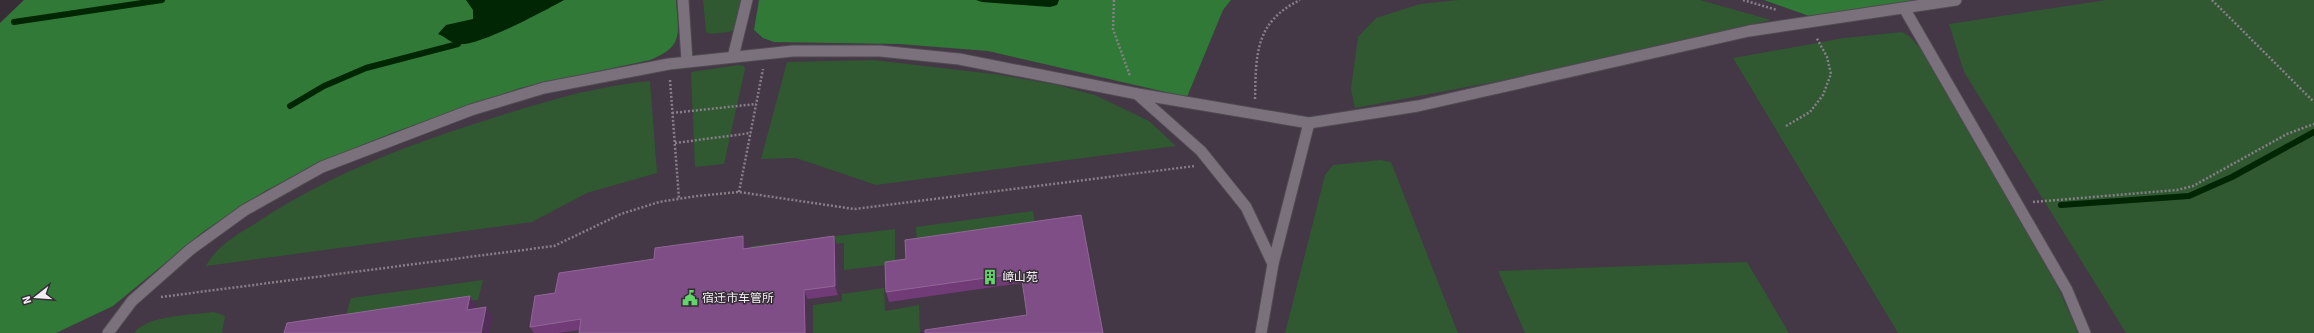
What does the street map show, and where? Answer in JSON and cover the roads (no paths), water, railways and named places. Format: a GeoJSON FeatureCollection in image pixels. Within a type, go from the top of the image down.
{"type":"FeatureCollection","features":[{"type":"Feature","properties":{"kind":"lane"},"geometry":{"type":"LineString","coordinates":[[683,0],[687,61]]}},
{"type":"Feature","properties":{"kind":"lane"},"geometry":{"type":"LineString","coordinates":[[733,57],[747,0]]}},
{"type":"Feature","properties":{"kind":"lane"},"geometry":{"type":"LineString","coordinates":[[108,333],[132,301],[191,249],[244,210],[322,167],[387,140],[478,108],[544,88],[669,64],[793,51],[880,51],[959,59],[1138,94],[1310,123],[1418,106],[1750,31],[1956,0]]}},
{"type":"Feature","properties":{"kind":"lane"},"geometry":{"type":"LineString","coordinates":[[1904,8],[2066,290],[2086,333]]}},
{"type":"Feature","properties":{"kind":"lane"},"geometry":{"type":"LineString","coordinates":[[1138,94],[1201,151],[1212,164],[1246,207],[1273,264]]}},
{"type":"Feature","properties":{"kind":"lane"},"geometry":{"type":"LineString","coordinates":[[1261,333],[1273,264],[1310,123]]}},
{"type":"Feature","properties":{"kind":"waterway"},"geometry":{"type":"LineString","coordinates":[[14,22],[162,0]]}},
{"type":"Feature","properties":{"kind":"waterway"},"geometry":{"type":"LineString","coordinates":[[290,106],[324,86],[366,68],[458,44]]}},
{"type":"Feature","properties":{"kind":"waterway"},"geometry":{"type":"LineString","coordinates":[[2061,205],[2189,196],[2232,177],[2314,132]]}},
{"type":"Feature","properties":{"kind":"place","name":"嶂山苑"},"geometry":{"type":"Point","coordinates":[990,277]}},
{"type":"Feature","properties":{"kind":"place","name":"宿迁市车管所"},"geometry":{"type":"Point","coordinates":[690,298]}}]}
